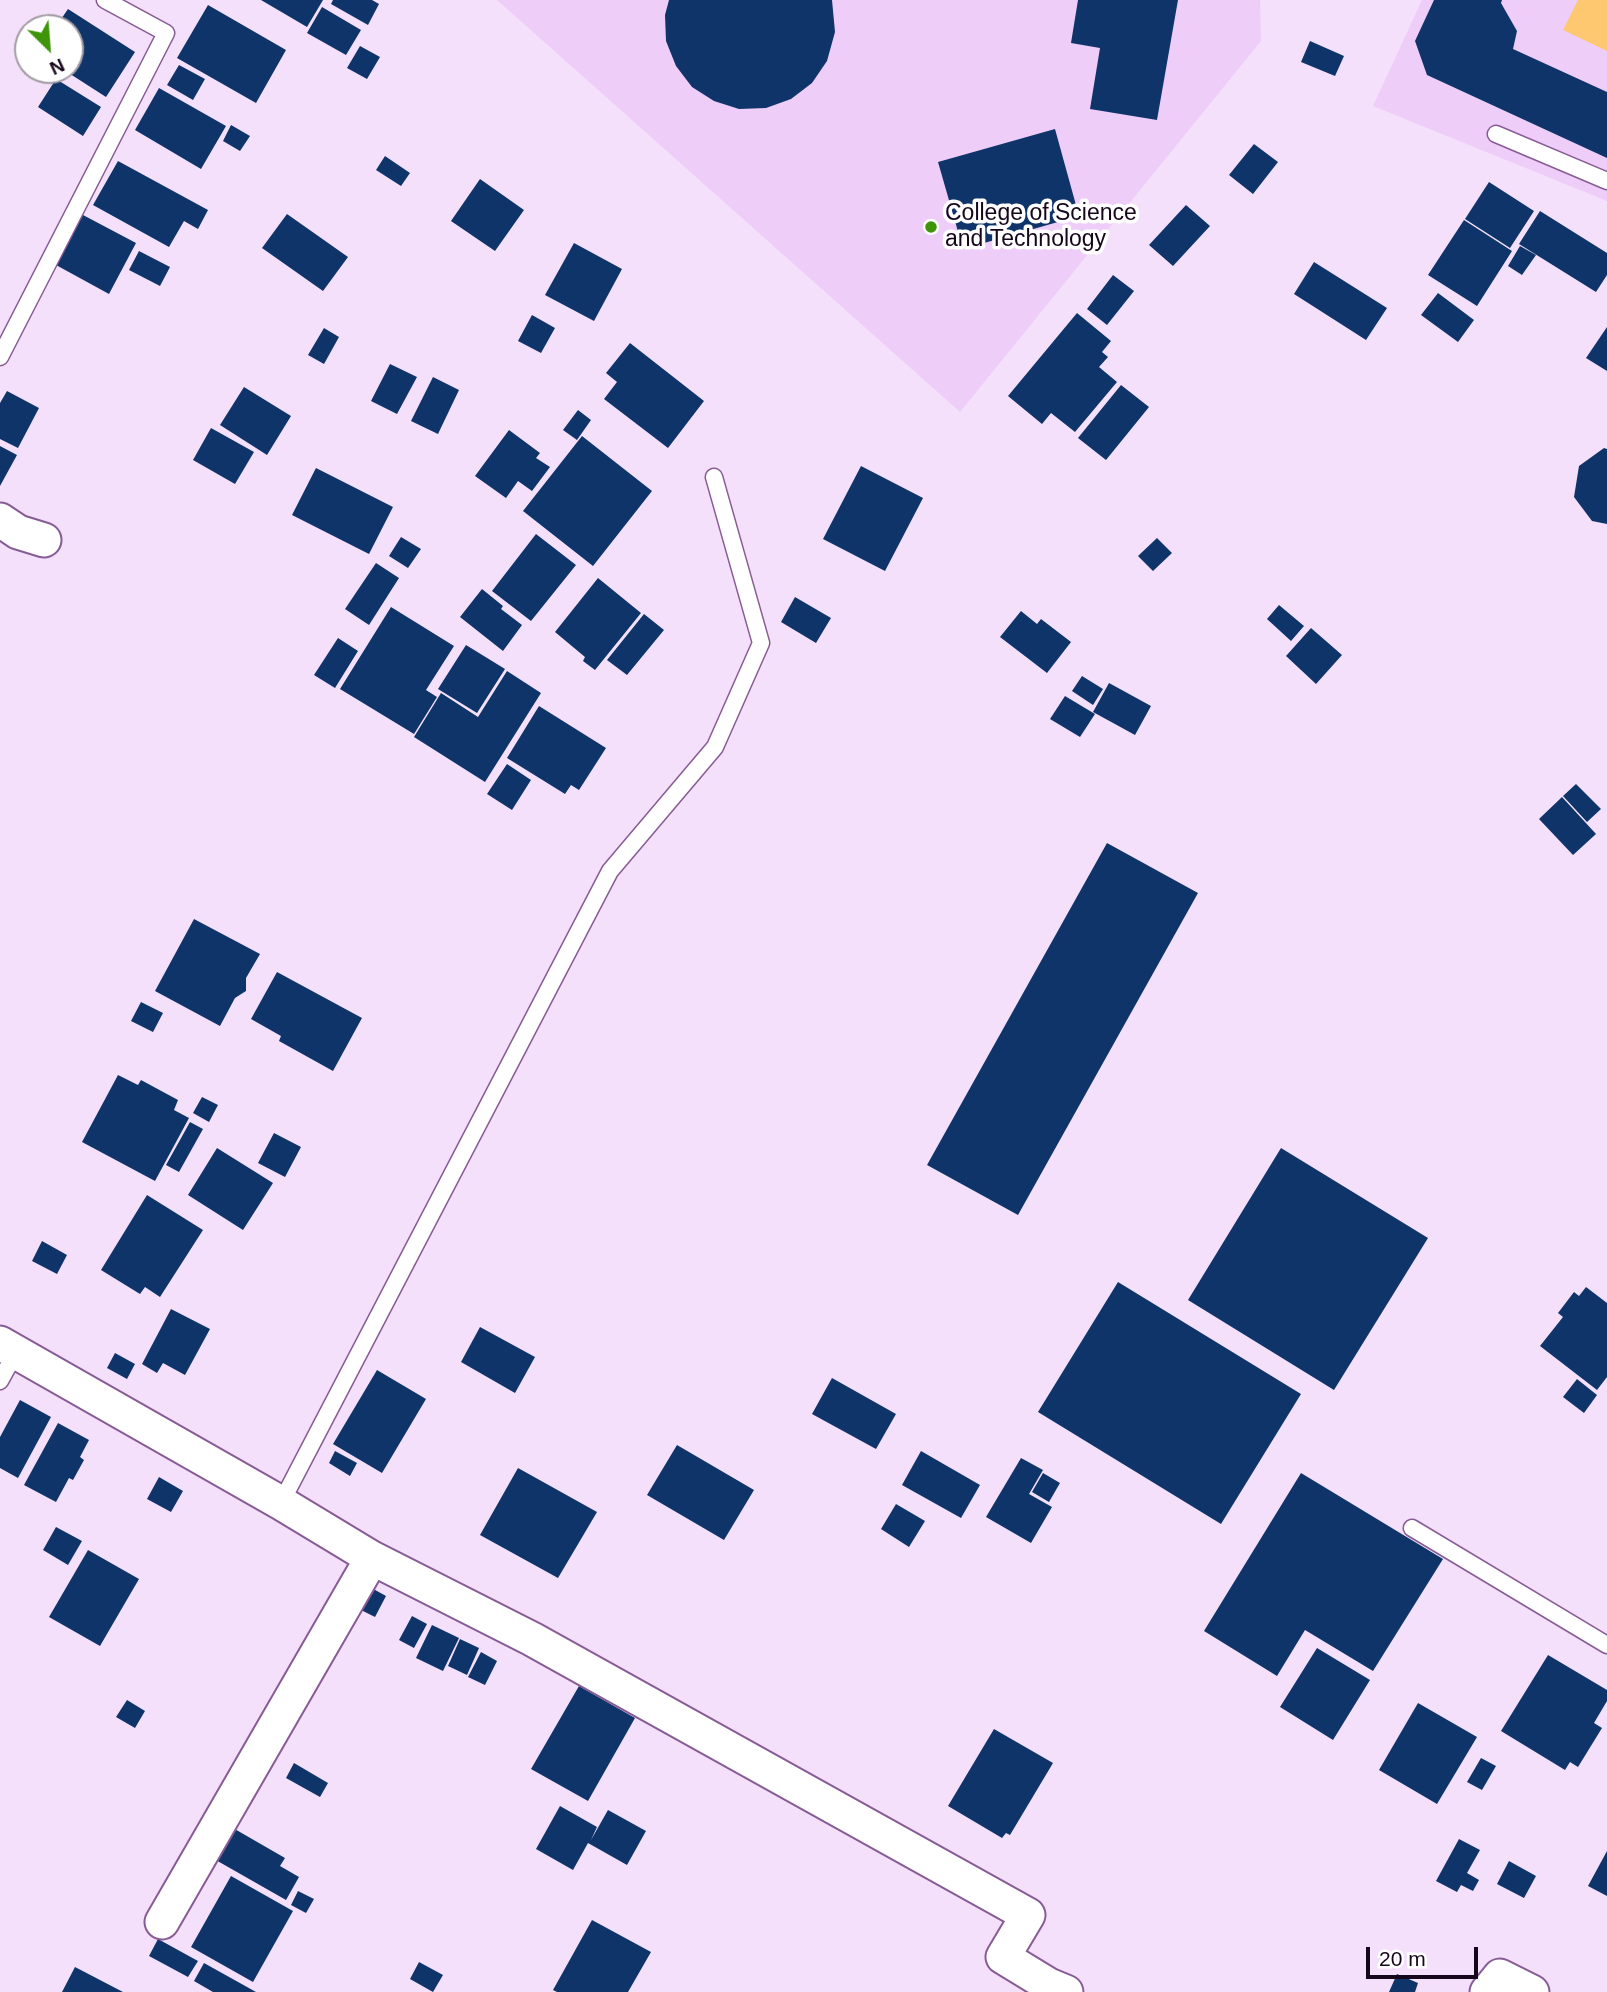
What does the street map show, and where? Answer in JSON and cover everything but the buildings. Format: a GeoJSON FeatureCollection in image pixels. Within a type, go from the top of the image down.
{"type":"FeatureCollection","features":[{"type":"Feature","properties":{"kind":"street"},"geometry":{"type":"LineString","coordinates":[[0,520],[18,532],[44,540]]}},
{"type":"Feature","properties":{"kind":"street"},"geometry":{"type":"LineString","coordinates":[[8,1347],[372,1558],[532,1639],[1028,1915],[1003,1957],[1049,1985],[1066,1992]]}},
{"type":"Feature","properties":{"kind":"street"},"geometry":{"type":"LineString","coordinates":[[162,1922],[372,1558]]}},
{"type":"Feature","properties":{"kind":"street"},"geometry":{"type":"LineString","coordinates":[[1487,1992],[1500,1976],[1532,1992]]}},
{"type":"Feature","properties":{"kind":"lane"},"geometry":{"type":"LineString","coordinates":[[0,357],[166,33],[106,0]]}},
{"type":"Feature","properties":{"kind":"lane"},"geometry":{"type":"LineString","coordinates":[[1496,134],[1607,181]]}},
{"type":"Feature","properties":{"kind":"lane"},"geometry":{"type":"LineString","coordinates":[[281,1503],[610,872],[715,747],[761,643],[714,477]]}},
{"type":"Feature","properties":{"kind":"lane"},"geometry":{"type":"LineString","coordinates":[[0,1381],[8,1347]]}},
{"type":"Feature","properties":{"kind":"lane"},"geometry":{"type":"LineString","coordinates":[[1412,1528],[1607,1645]]}},
{"type":"Feature","properties":{"kind":"shaded area","name":"College of Science and Technology"},"geometry":{"type":"Polygon","coordinates":[[[497,0],[1260,0],[1261,41],[960,412],[497,0]]]}},
{"type":"Feature","properties":{"kind":"shaded area"},"geometry":{"type":"Polygon","coordinates":[[[1422,0],[1607,0],[1607,201],[1373,106],[1422,0]]]}},
{"type":"Feature","properties":{"kind":"shaded area"},"geometry":{"type":"Polygon","coordinates":[[[1578,0],[1607,0],[1607,51],[1563,30],[1578,0]]]}},
{"type":"Feature","properties":{"kind":"place","name":"College of Science and Technology"},"geometry":{"type":"Point","coordinates":[931,227]}}]}
